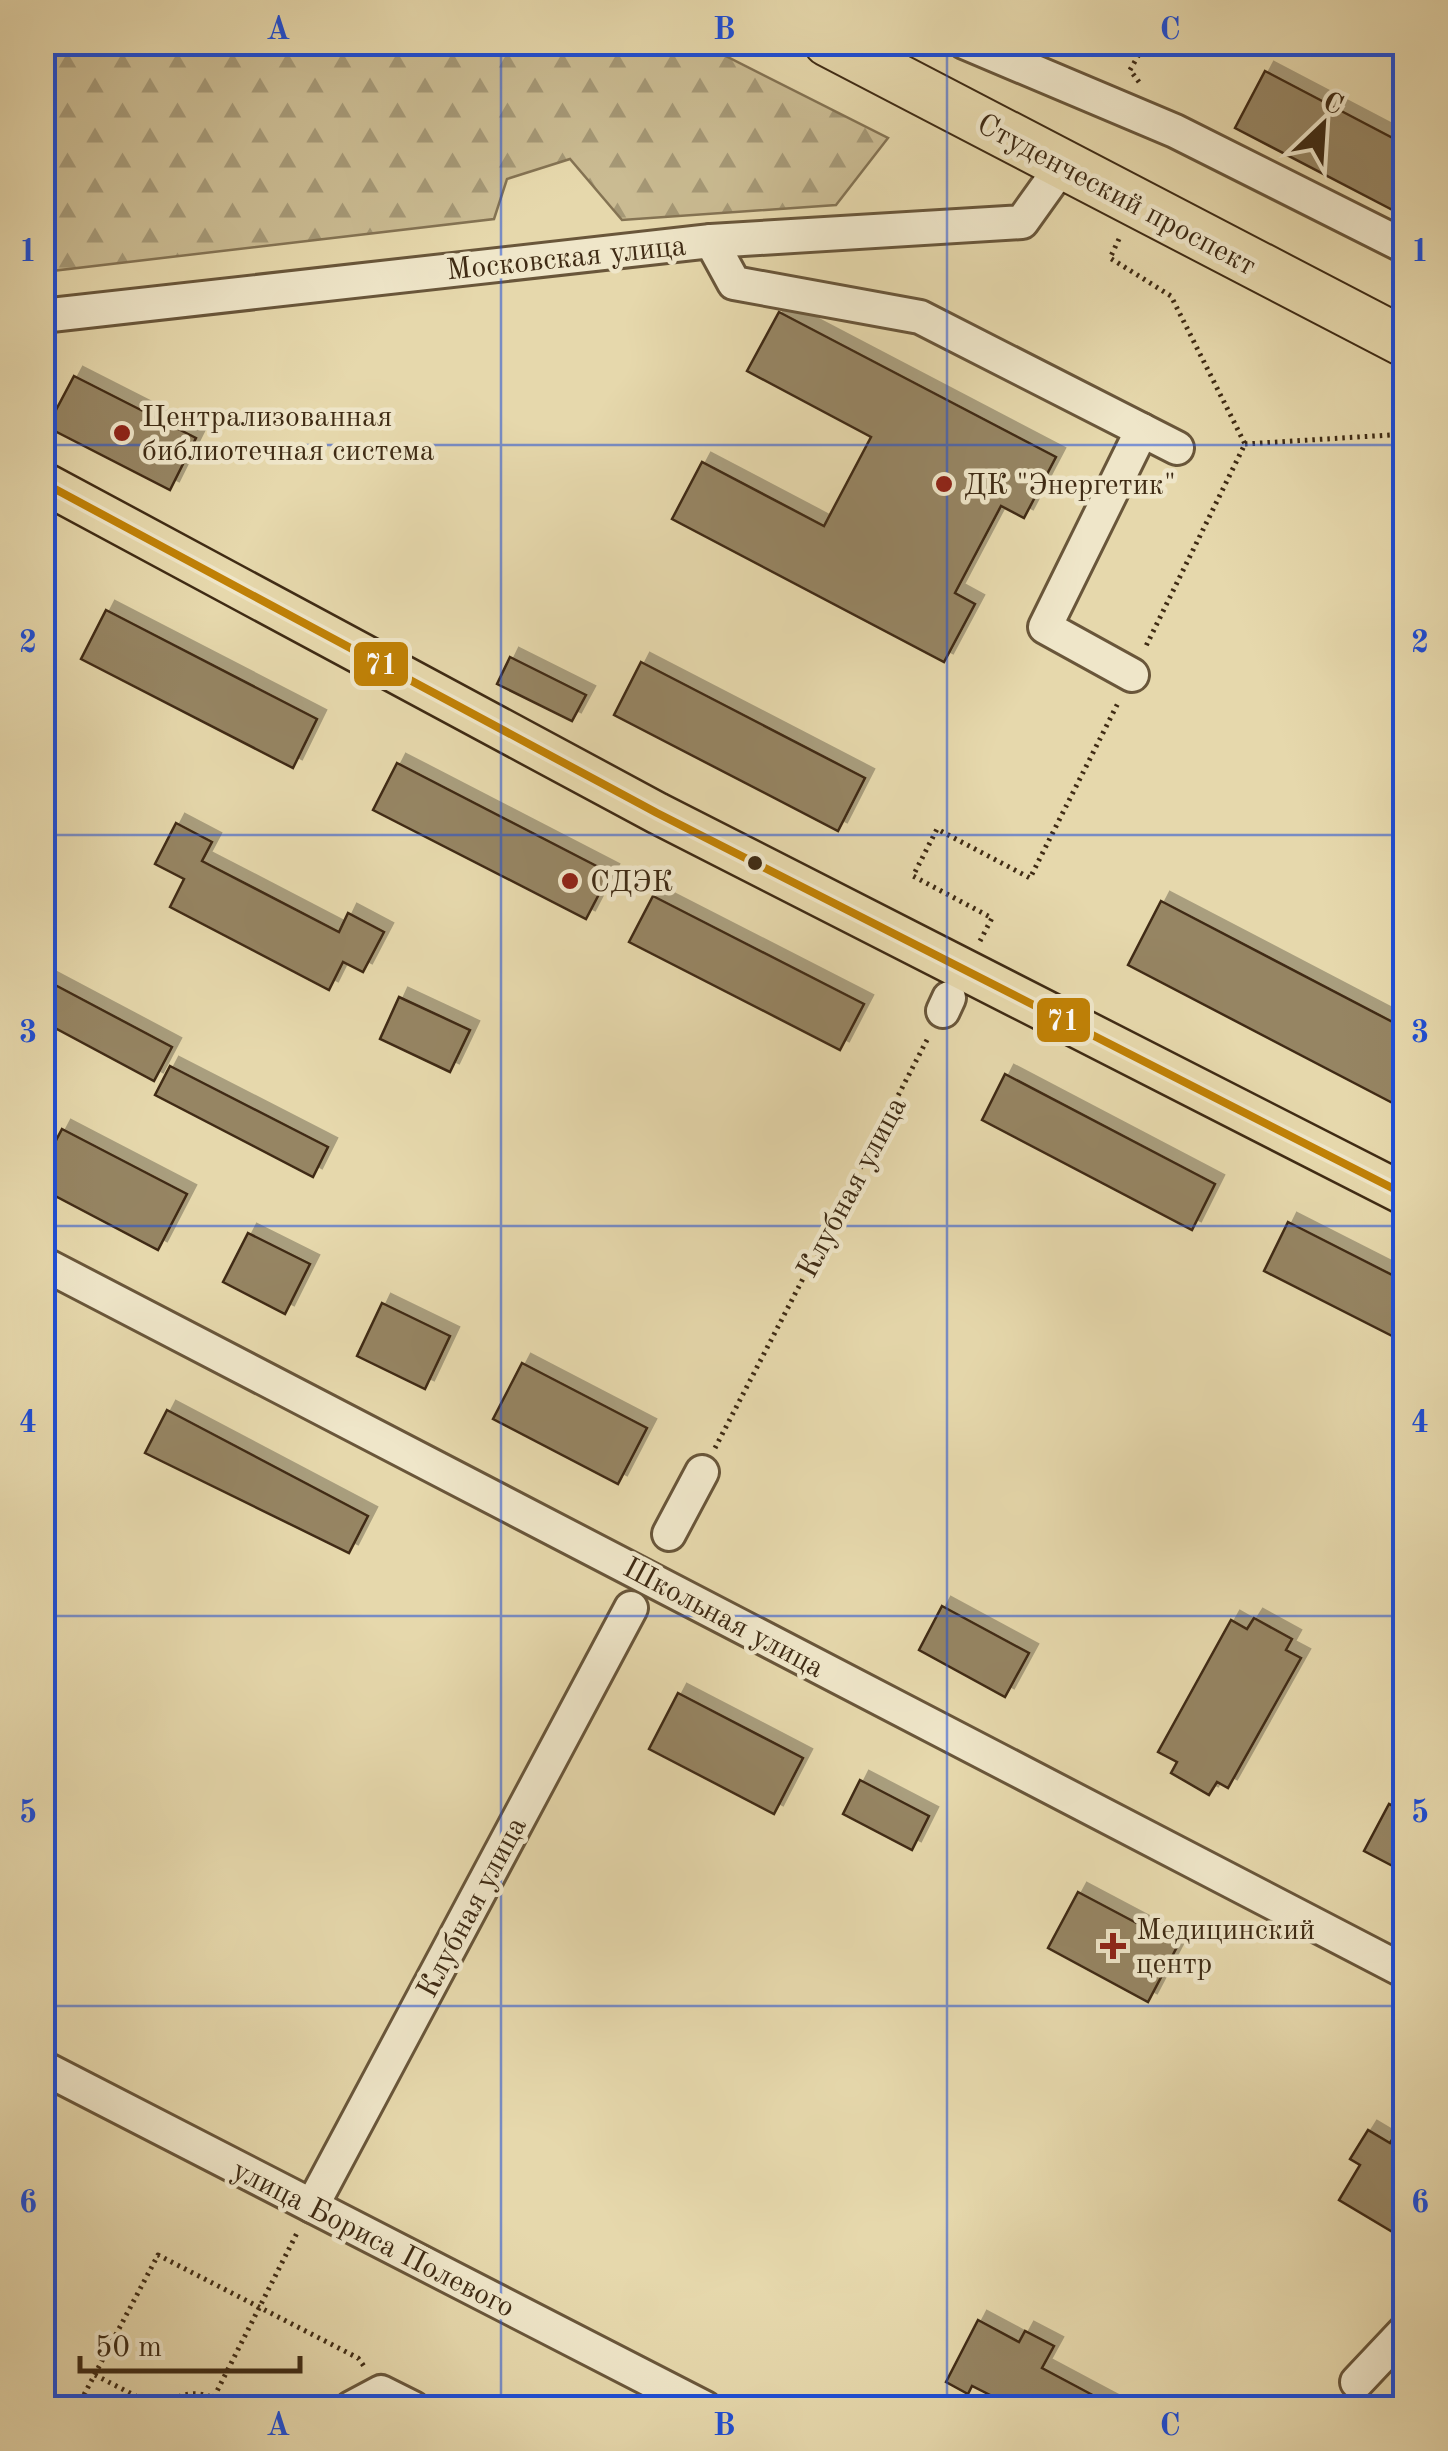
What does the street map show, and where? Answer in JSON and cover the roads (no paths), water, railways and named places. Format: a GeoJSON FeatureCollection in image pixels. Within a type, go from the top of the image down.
{"type":"FeatureCollection","features":[{"type":"Feature","properties":{"kind":"highway","name":"Студенческий проспект"},"geometry":{"type":"LineString","coordinates":[[843,46],[1062,166],[1406,343]]}},
{"type":"Feature","properties":{"kind":"main road"},"geometry":{"type":"LineString","coordinates":[[42,482],[657,814],[1406,1195]]}},
{"type":"Feature","properties":{"kind":"street"},"geometry":{"type":"LineString","coordinates":[[964,42],[1175,131],[1406,248]]}},
{"type":"Feature","properties":{"kind":"street","name":"Московская улица"},"geometry":{"type":"LineString","coordinates":[[42,316],[710,241],[1022,222],[1062,166]]}},
{"type":"Feature","properties":{"kind":"street"},"geometry":{"type":"LineString","coordinates":[[710,241],[734,283],[920,317],[1177,448]]}},
{"type":"Feature","properties":{"kind":"street"},"geometry":{"type":"LineString","coordinates":[[1132,675],[1045,627],[1142,430]]}},
{"type":"Feature","properties":{"kind":"street","name":"Школьная улица"},"geometry":{"type":"LineString","coordinates":[[42,1262],[1406,1972]]}},
{"type":"Feature","properties":{"kind":"street"},"geometry":{"type":"LineString","coordinates":[[670,1534],[702,1472]]}},
{"type":"Feature","properties":{"kind":"street","name":"Клубная улица"},"geometry":{"type":"LineString","coordinates":[[312,2206],[630,1608]]}},
{"type":"Feature","properties":{"kind":"street","name":"улица Бориса Полевого"},"geometry":{"type":"LineString","coordinates":[[42,2067],[705,2408]]}},
{"type":"Feature","properties":{"kind":"street"},"geometry":{"type":"LineString","coordinates":[[1357,2382],[1406,2330]]}},
{"type":"Feature","properties":{"kind":"street"},"geometry":{"type":"LineString","coordinates":[[351,2408],[382,2392],[413,2408]]}},
{"type":"Feature","properties":{"kind":"place","name":"Централизованная библиотечная система"},"geometry":{"type":"Point","coordinates":[122,433]}},
{"type":"Feature","properties":{"kind":"place","name":"ДК \"Энергетик\""},"geometry":{"type":"Point","coordinates":[944,484]}},
{"type":"Feature","properties":{"kind":"place","name":"СДЭК"},"geometry":{"type":"Point","coordinates":[570,881]}},
{"type":"Feature","properties":{"kind":"place","name":"Медицинский центр"},"geometry":{"type":"Point","coordinates":[1113,1946]}}]}
